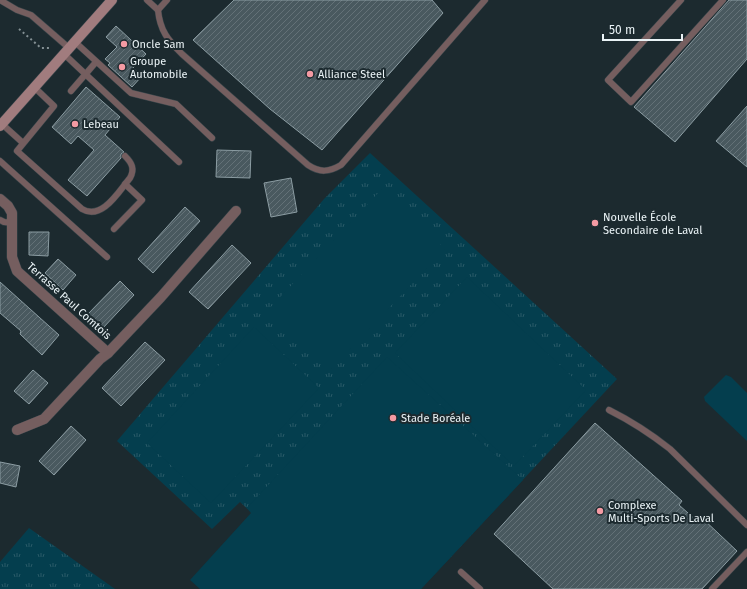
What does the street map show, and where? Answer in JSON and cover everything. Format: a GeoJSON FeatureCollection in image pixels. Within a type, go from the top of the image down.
{"type":"FeatureCollection","features":[{"type":"Feature","properties":{"kind":"main road"},"geometry":{"type":"LineString","coordinates":[[1,125],[112,0]]}},
{"type":"Feature","properties":{"kind":"street","name":"Terrasse Paul Comtois"},"geometry":{"type":"LineString","coordinates":[[0,199],[11,210],[12,257],[17,271],[108,354]]}},
{"type":"Feature","properties":{"kind":"street","name":"Terrasse Paul Comtois"},"geometry":{"type":"LineString","coordinates":[[17,430],[44,419],[100,359],[108,354],[161,297],[236,212]]}},
{"type":"Feature","properties":{"kind":"lane"},"geometry":{"type":"LineString","coordinates":[[0,0],[17,10],[31,15],[69,48],[96,62],[131,93],[176,104],[212,138]]}},
{"type":"Feature","properties":{"kind":"lane"},"geometry":{"type":"LineString","coordinates":[[147,0],[158,10],[163,31],[182,54],[308,165],[316,170],[325,171],[335,168],[341,164],[485,0]]}},
{"type":"Feature","properties":{"kind":"lane"},"geometry":{"type":"LineString","coordinates":[[158,10],[167,0]]}},
{"type":"Feature","properties":{"kind":"lane"},"geometry":{"type":"LineString","coordinates":[[681,0],[608,80],[631,102],[723,0]]}},
{"type":"Feature","properties":{"kind":"lane"},"geometry":{"type":"LineString","coordinates":[[69,48],[86,74],[179,162]]}},
{"type":"Feature","properties":{"kind":"lane"},"geometry":{"type":"LineString","coordinates":[[71,90],[96,62]]}},
{"type":"Feature","properties":{"kind":"lane"},"geometry":{"type":"LineString","coordinates":[[34,88],[54,106],[17,151],[87,211],[94,212],[104,208],[132,175],[132,165],[125,156]]}},
{"type":"Feature","properties":{"kind":"lane"},"geometry":{"type":"LineString","coordinates":[[1,125],[23,143]]}},
{"type":"Feature","properties":{"kind":"lane"},"geometry":{"type":"LineString","coordinates":[[0,161],[107,256]]}},
{"type":"Feature","properties":{"kind":"lane"},"geometry":{"type":"LineString","coordinates":[[114,229],[142,200],[125,184]]}},
{"type":"Feature","properties":{"kind":"lane"},"geometry":{"type":"LineString","coordinates":[[0,220],[12,223]]}},
{"type":"Feature","properties":{"kind":"lane"},"geometry":{"type":"LineString","coordinates":[[609,410],[635,424],[666,446],[747,525]]}},
{"type":"Feature","properties":{"kind":"lane"},"geometry":{"type":"LineString","coordinates":[[712,589],[747,552]]}},
{"type":"Feature","properties":{"kind":"lane"},"geometry":{"type":"LineString","coordinates":[[461,572],[480,589]]}},
{"type":"Feature","properties":{"kind":"path"},"geometry":{"type":"LineString","coordinates":[[19,29],[41,48],[51,48]]}},
{"type":"Feature","properties":{"kind":"green space"},"geometry":{"type":"Polygon","coordinates":[[[370,153],[617,379],[421,589],[332,589],[240,502],[212,529],[117,441],[324,199],[370,153]]]}},
{"type":"Feature","properties":{"kind":"green space"},"geometry":{"type":"Polygon","coordinates":[[[382,189],[445,249],[331,369],[269,309],[382,189]]]}},
{"type":"Feature","properties":{"kind":"green space"},"geometry":{"type":"Polygon","coordinates":[[[467,277],[586,390],[514,466],[395,353],[467,277]]]}},
{"type":"Feature","properties":{"kind":"green space"},"geometry":{"type":"Polygon","coordinates":[[[254,327],[319,388],[211,503],[147,443],[254,327]]]}},
{"type":"Feature","properties":{"kind":"green space","name":"Stade Boréale"},"geometry":{"type":"Polygon","coordinates":[[[387,357],[523,480],[421,589],[200,589],[190,580],[251,513],[247,508],[387,357]]]}},
{"type":"Feature","properties":{"kind":"green space"},"geometry":{"type":"Polygon","coordinates":[[[726,375],[731,377],[747,393],[747,441],[705,401],[704,397],[726,375]]]}},
{"type":"Feature","properties":{"kind":"green space"},"geometry":{"type":"Polygon","coordinates":[[[29,528],[115,589],[0,589],[0,562],[29,528]]]}},
{"type":"Feature","properties":{"kind":"building","name":"Alliance Steel"},"geometry":{"type":"Polygon","coordinates":[[[234,0],[432,0],[443,13],[322,150],[270,109],[193,40],[234,0]]]}},
{"type":"Feature","properties":{"kind":"building"},"geometry":{"type":"Polygon","coordinates":[[[729,0],[747,0],[747,59],[675,142],[634,107],[729,0]]]}},
{"type":"Feature","properties":{"kind":"building"},"geometry":{"type":"Polygon","coordinates":[[[116,26],[146,54],[133,68],[142,76],[132,87],[108,65],[110,63],[105,59],[117,47],[106,37],[116,26]]]}},
{"type":"Feature","properties":{"kind":"building"},"geometry":{"type":"Polygon","coordinates":[[[86,87],[120,117],[105,135],[124,152],[121,154],[121,158],[87,196],[68,180],[94,150],[78,136],[71,144],[52,127],[86,87]]]}},
{"type":"Feature","properties":{"kind":"building"},"geometry":{"type":"Polygon","coordinates":[[[747,106],[747,167],[716,141],[747,106]]]}},
{"type":"Feature","properties":{"kind":"building"},"geometry":{"type":"Polygon","coordinates":[[[217,150],[251,151],[250,178],[216,177],[217,150]]]}},
{"type":"Feature","properties":{"kind":"building"},"geometry":{"type":"Polygon","coordinates":[[[291,178],[297,212],[271,217],[264,183],[291,178]]]}},
{"type":"Feature","properties":{"kind":"building"},"geometry":{"type":"Polygon","coordinates":[[[185,207],[200,221],[153,273],[138,259],[185,207]]]}},
{"type":"Feature","properties":{"kind":"building"},"geometry":{"type":"Polygon","coordinates":[[[29,232],[49,232],[48,256],[29,255],[29,232]]]}},
{"type":"Feature","properties":{"kind":"building"},"geometry":{"type":"Polygon","coordinates":[[[232,245],[251,263],[208,309],[189,292],[232,245]]]}},
{"type":"Feature","properties":{"kind":"building"},"geometry":{"type":"Polygon","coordinates":[[[58,259],[76,275],[63,290],[45,273],[58,259]]]}},
{"type":"Feature","properties":{"kind":"building"},"geometry":{"type":"Polygon","coordinates":[[[120,281],[134,295],[102,329],[87,315],[120,281]]]}},
{"type":"Feature","properties":{"kind":"building"},"geometry":{"type":"Polygon","coordinates":[[[0,282],[59,335],[42,355],[20,334],[21,331],[0,313],[0,282]]]}},
{"type":"Feature","properties":{"kind":"building"},"geometry":{"type":"Polygon","coordinates":[[[145,342],[165,360],[121,406],[102,388],[145,342]]]}},
{"type":"Feature","properties":{"kind":"building"},"geometry":{"type":"Polygon","coordinates":[[[33,370],[48,383],[29,404],[14,391],[33,370]]]}},
{"type":"Feature","properties":{"kind":"building","name":"Complexe Multi-Sports De Laval"},"geometry":{"type":"Polygon","coordinates":[[[595,423],[682,501],[679,505],[697,521],[701,517],[737,551],[702,589],[553,589],[494,534],[595,423]]]}},
{"type":"Feature","properties":{"kind":"building"},"geometry":{"type":"Polygon","coordinates":[[[71,426],[86,440],[54,475],[39,461],[71,426]]]}},
{"type":"Feature","properties":{"kind":"building"},"geometry":{"type":"Polygon","coordinates":[[[0,462],[20,466],[16,487],[0,483],[0,462]]]}},
{"type":"Feature","properties":{"kind":"place","name":"Oncle Sam"},"geometry":{"type":"Point","coordinates":[124,44]}},
{"type":"Feature","properties":{"kind":"place","name":"Groupe Automobile"},"geometry":{"type":"Point","coordinates":[122,67]}},
{"type":"Feature","properties":{"kind":"place","name":"Alliance Steel"},"geometry":{"type":"Point","coordinates":[310,74]}},
{"type":"Feature","properties":{"kind":"place","name":"Lebeau"},"geometry":{"type":"Point","coordinates":[75,124]}},
{"type":"Feature","properties":{"kind":"place","name":"Nouvelle École Secondaire de Laval"},"geometry":{"type":"Point","coordinates":[595,223]}},
{"type":"Feature","properties":{"kind":"place","name":"Stade Boréale"},"geometry":{"type":"Point","coordinates":[393,418]}},
{"type":"Feature","properties":{"kind":"place","name":"Complexe Multi-Sports De Laval"},"geometry":{"type":"Point","coordinates":[600,511]}}]}
